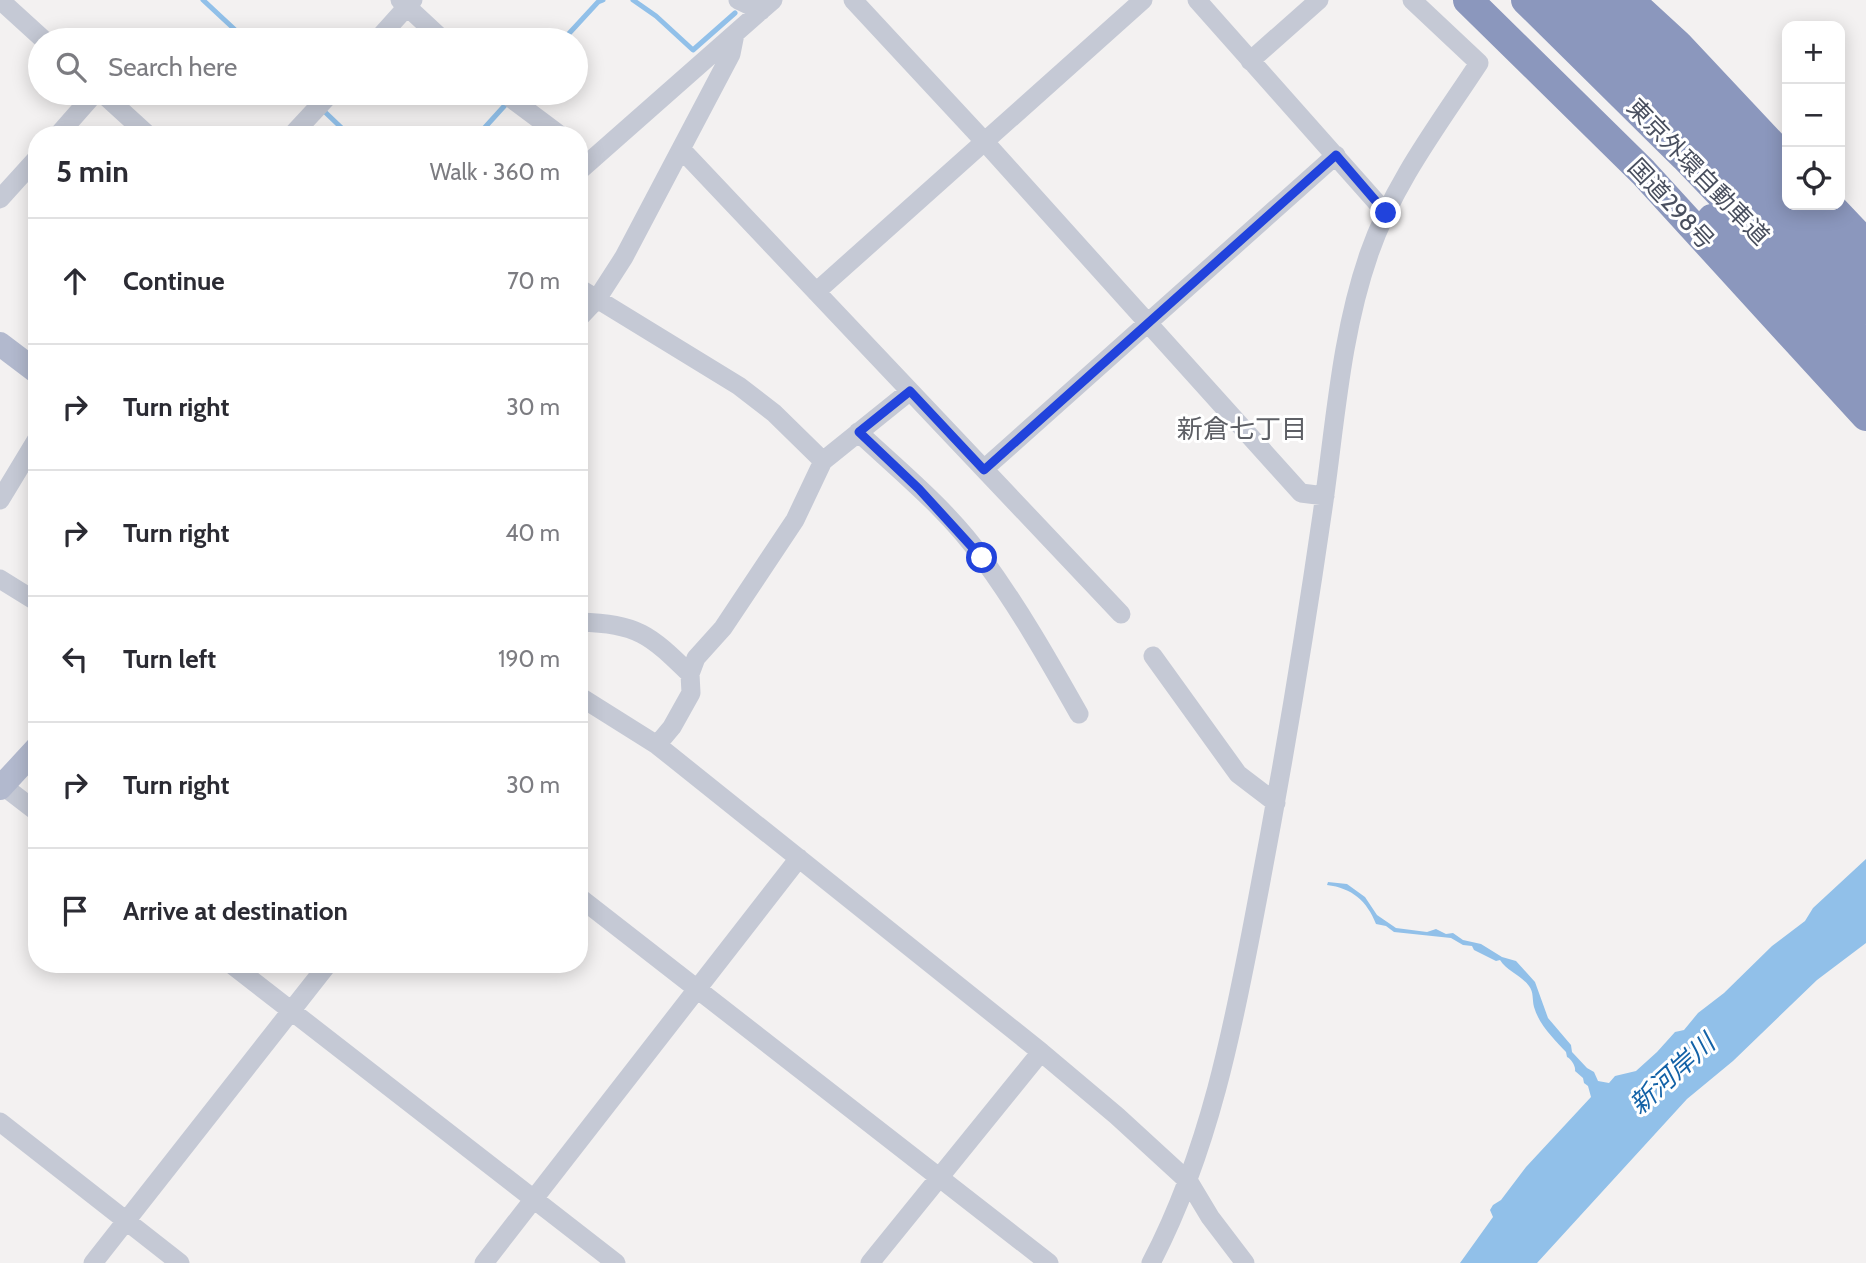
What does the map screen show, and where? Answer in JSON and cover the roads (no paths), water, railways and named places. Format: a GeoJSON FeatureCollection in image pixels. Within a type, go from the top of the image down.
{"type":"FeatureCollection","features":[{"type":"Feature","properties":{"kind":"highway","name":"国道298号"},"geometry":{"type":"LineString","coordinates":[[1468,0],[1643,173],[1866,416]]}},
{"type":"Feature","properties":{"kind":"highway"},"geometry":{"type":"LineString","coordinates":[[1485,0],[1667,172],[1866,379]]}},
{"type":"Feature","properties":{"kind":"highway","name":"東京外環自動車道"},"geometry":{"type":"LineString","coordinates":[[1526,0],[1685,157],[1866,346]]}},
{"type":"Feature","properties":{"kind":"highway","name":"東京外環自動車道"},"geometry":{"type":"LineString","coordinates":[[1562,0],[1696,133],[1866,309]]}},
{"type":"Feature","properties":{"kind":"highway"},"geometry":{"type":"LineString","coordinates":[[1611,3],[1678,45],[1782,156]]}},
{"type":"Feature","properties":{"kind":"highway"},"geometry":{"type":"LineString","coordinates":[[1611,3],[1782,187]]}},
{"type":"Feature","properties":{"kind":"highway"},"geometry":{"type":"LineString","coordinates":[[1805,210],[1866,275]]}},
{"type":"Feature","properties":{"kind":"highway"},"geometry":{"type":"LineString","coordinates":[[1834,210],[1866,244]]}},
{"type":"Feature","properties":{"kind":"main road"},"geometry":{"type":"LineString","coordinates":[[0,344],[28,365]]}},
{"type":"Feature","properties":{"kind":"main road"},"geometry":{"type":"LineString","coordinates":[[1,786],[28,758]]}},
{"type":"Feature","properties":{"kind":"street"},"geometry":{"type":"LineString","coordinates":[[738,0],[767,5]]}},
{"type":"Feature","properties":{"kind":"street"},"geometry":{"type":"LineString","coordinates":[[853,0],[984,141],[1301,493],[1325,496]]}},
{"type":"Feature","properties":{"kind":"street"},"geometry":{"type":"LineString","coordinates":[[816,292],[1143,0]]}},
{"type":"Feature","properties":{"kind":"street"},"geometry":{"type":"LineString","coordinates":[[1197,0],[1386,213]]}},
{"type":"Feature","properties":{"kind":"street"},"geometry":{"type":"LineString","coordinates":[[1251,61],[1319,0]]}},
{"type":"Feature","properties":{"kind":"street"},"geometry":{"type":"LineString","coordinates":[[1151,1263],[1189,1182],[1217,1088],[1234,1018],[1276,803],[1356,295],[1370,251],[1398,187],[1479,63],[1412,0]]}},
{"type":"Feature","properties":{"kind":"street"},"geometry":{"type":"LineString","coordinates":[[0,1],[30,28]]}},
{"type":"Feature","properties":{"kind":"street"},"geometry":{"type":"LineString","coordinates":[[386,28],[407,2],[432,28]]}},
{"type":"Feature","properties":{"kind":"street"},"geometry":{"type":"LineString","coordinates":[[588,157],[767,5]]}},
{"type":"Feature","properties":{"kind":"street"},"geometry":{"type":"LineString","coordinates":[[588,308],[624,257],[731,54],[735,34]]}},
{"type":"Feature","properties":{"kind":"street"},"geometry":{"type":"LineString","coordinates":[[66,126],[84,105]]}},
{"type":"Feature","properties":{"kind":"street"},"geometry":{"type":"LineString","coordinates":[[115,105],[138,126]]}},
{"type":"Feature","properties":{"kind":"street"},"geometry":{"type":"LineString","coordinates":[[300,126],[320,105]]}},
{"type":"Feature","properties":{"kind":"street"},"geometry":{"type":"LineString","coordinates":[[520,105],[548,126]]}},
{"type":"Feature","properties":{"kind":"street"},"geometry":{"type":"LineString","coordinates":[[681,149],[1121,614]]}},
{"type":"Feature","properties":{"kind":"street"},"geometry":{"type":"LineString","coordinates":[[984,470],[1336,155]]}},
{"type":"Feature","properties":{"kind":"street"},"geometry":{"type":"LineString","coordinates":[[0,199],[28,168]]}},
{"type":"Feature","properties":{"kind":"street"},"geometry":{"type":"LineString","coordinates":[[588,294],[740,386],[774,413],[823,461]]}},
{"type":"Feature","properties":{"kind":"street"},"geometry":{"type":"LineString","coordinates":[[657,745],[672,727],[691,693],[690,674],[696,658],[723,628],[795,520],[823,461],[910,391]]}},
{"type":"Feature","properties":{"kind":"street"},"geometry":{"type":"LineString","coordinates":[[859,432],[919,489],[982,558],[1039,644],[1079,714]]}},
{"type":"Feature","properties":{"kind":"street"},"geometry":{"type":"LineString","coordinates":[[0,500],[28,454]]}},
{"type":"Feature","properties":{"kind":"street"},"geometry":{"type":"LineString","coordinates":[[0,579],[28,596]]}},
{"type":"Feature","properties":{"kind":"street"},"geometry":{"type":"LineString","coordinates":[[588,622],[613,623],[632,628],[666,651],[690,674]]}},
{"type":"Feature","properties":{"kind":"street"},"geometry":{"type":"LineString","coordinates":[[1153,656],[1238,775],[1276,803]]}},
{"type":"Feature","properties":{"kind":"street"},"geometry":{"type":"LineString","coordinates":[[588,702],[657,745],[1041,1052],[1128,1125],[1189,1182],[1210,1217],[1245,1263]]}},
{"type":"Feature","properties":{"kind":"street"},"geometry":{"type":"LineString","coordinates":[[1,786],[28,806]]}},
{"type":"Feature","properties":{"kind":"street"},"geometry":{"type":"LineString","coordinates":[[484,1263],[799,858]]}},
{"type":"Feature","properties":{"kind":"street"},"geometry":{"type":"LineString","coordinates":[[588,904],[1049,1263]]}},
{"type":"Feature","properties":{"kind":"street"},"geometry":{"type":"LineString","coordinates":[[242,973],[616,1263]]}},
{"type":"Feature","properties":{"kind":"street"},"geometry":{"type":"LineString","coordinates":[[93,1263],[321,973]]}},
{"type":"Feature","properties":{"kind":"street"},"geometry":{"type":"LineString","coordinates":[[870,1263],[1041,1052]]}},
{"type":"Feature","properties":{"kind":"street"},"geometry":{"type":"LineString","coordinates":[[0,1122],[180,1263]]}},
{"type":"Feature","properties":{"kind":"water","name":"新河岸川"},"geometry":{"type":"Polygon","coordinates":[[[1866,859],[1866,943],[1817,980],[1733,1061],[1687,1099],[1537,1263],[1460,1263],[1493,1217],[1490,1210],[1493,1205],[1501,1200],[1526,1167],[1591,1097],[1588,1086],[1575,1071],[1566,1052],[1540,1020],[1529,986],[1500,960],[1496,961],[1474,950],[1472,946],[1463,945],[1451,938],[1394,932],[1386,926],[1376,924],[1358,897],[1344,889],[1327,885],[1328,882],[1347,884],[1365,897],[1377,915],[1396,928],[1427,932],[1436,929],[1446,934],[1453,933],[1463,940],[1481,944],[1502,957],[1516,961],[1535,982],[1548,1018],[1571,1045],[1572,1052],[1594,1072],[1598,1081],[1609,1083],[1615,1076],[1636,1071],[1675,1032],[1684,1030],[1698,1013],[1724,993],[1772,946],[1805,921],[1813,908],[1866,859]]]}},
{"type":"Feature","properties":{"kind":"waterway"},"geometry":{"type":"LineString","coordinates":[[203,0],[233,28]]}},
{"type":"Feature","properties":{"kind":"waterway"},"geometry":{"type":"LineString","coordinates":[[574,28],[603,0]]}},
{"type":"Feature","properties":{"kind":"waterway"},"geometry":{"type":"LineString","coordinates":[[633,0],[656,16],[693,50],[735,13]]}},
{"type":"Feature","properties":{"kind":"waterway"},"geometry":{"type":"LineString","coordinates":[[486,126],[505,105]]}},
{"type":"Feature","properties":{"kind":"waterway"},"geometry":{"type":"LineString","coordinates":[[326,113],[340,126]]}},
{"type":"Feature","properties":{"kind":"district","name":"新倉七丁目"},"geometry":{"type":"Point","coordinates":[1242,429]}}]}
